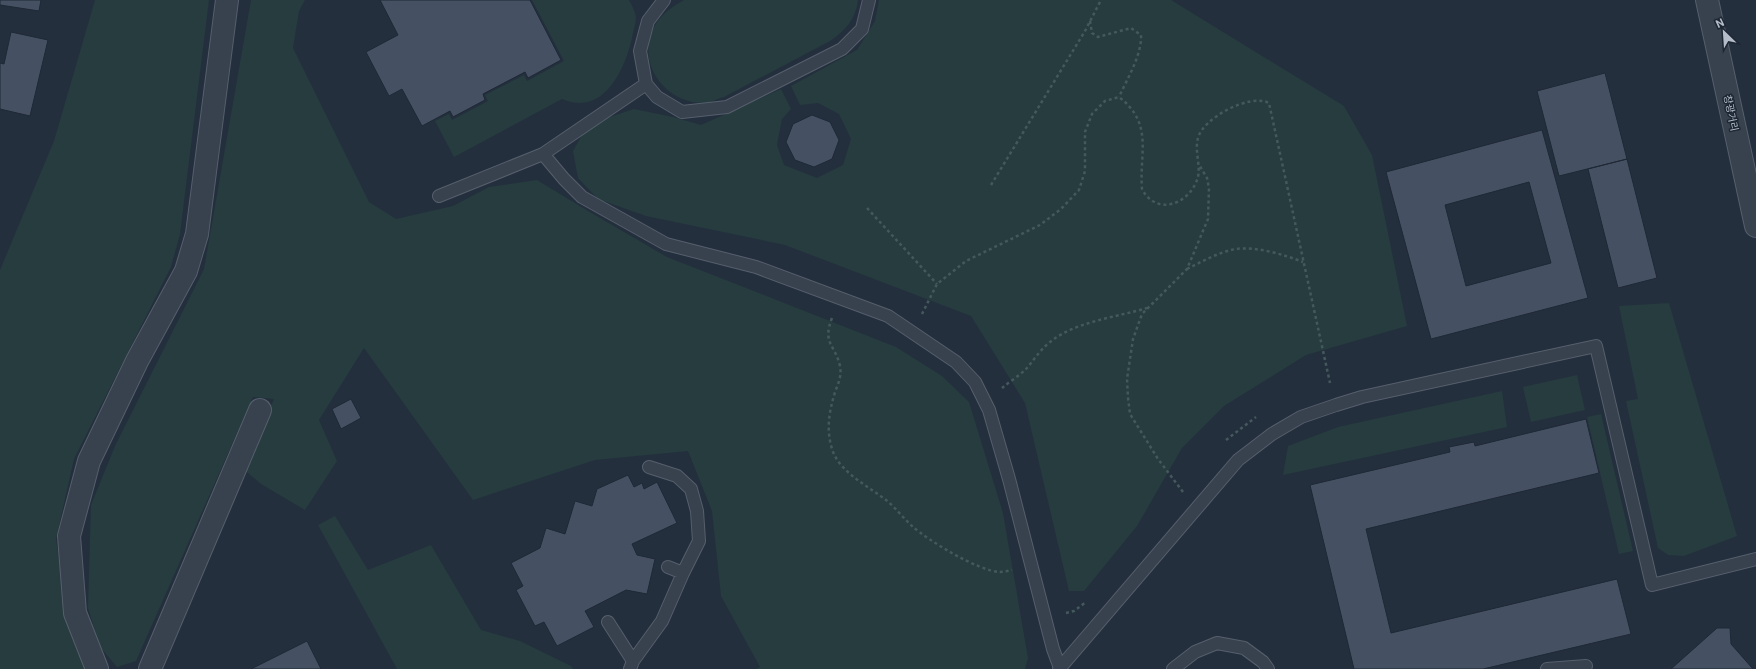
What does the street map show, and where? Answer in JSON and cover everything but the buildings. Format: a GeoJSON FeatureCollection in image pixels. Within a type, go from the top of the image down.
{"type":"FeatureCollection","features":[{"type":"Feature","properties":{"kind":"street"},"geometry":{"type":"LineString","coordinates":[[97,669],[75,613],[69,536],[89,461],[137,361],[186,271],[197,234],[226,0]]}},
{"type":"Feature","properties":{"kind":"street","name":"창광거리"},"geometry":{"type":"LineString","coordinates":[[1707,0],[1749,165],[1756,226]]}},
{"type":"Feature","properties":{"kind":"street"},"geometry":{"type":"LineString","coordinates":[[150,669],[260,410]]}},
{"type":"Feature","properties":{"kind":"lane"},"geometry":{"type":"LineString","coordinates":[[664,0],[648,21],[640,51],[646,84],[657,97],[682,112],[727,107],[842,49],[862,29],[870,0]]}},
{"type":"Feature","properties":{"kind":"lane"},"geometry":{"type":"LineString","coordinates":[[439,196],[542,154],[646,84]]}},
{"type":"Feature","properties":{"kind":"lane"},"geometry":{"type":"LineString","coordinates":[[542,154],[564,179],[582,196],[666,244],[756,267],[888,316],[956,362],[975,382],[989,410],[1009,478],[1052,649],[1060,668],[1238,460],[1272,434],[1301,417],[1362,397],[1596,346],[1652,585],[1756,559]]}},
{"type":"Feature","properties":{"kind":"lane"},"geometry":{"type":"LineString","coordinates":[[608,622],[631,665],[662,621],[683,572],[699,541],[697,511],[692,489],[678,476],[649,467]]}},
{"type":"Feature","properties":{"kind":"lane"},"geometry":{"type":"LineString","coordinates":[[668,567],[683,572]]}},
{"type":"Feature","properties":{"kind":"lane"},"geometry":{"type":"LineString","coordinates":[[1173,669],[1195,652],[1217,643],[1244,648],[1263,662],[1268,669]]}},
{"type":"Feature","properties":{"kind":"lane"},"geometry":{"type":"LineString","coordinates":[[1547,669],[1586,666]]}},
{"type":"Feature","properties":{"kind":"path"},"geometry":{"type":"LineString","coordinates":[[991,185],[1090,21],[1101,0]]}},
{"type":"Feature","properties":{"kind":"path"},"geometry":{"type":"LineString","coordinates":[[1090,21],[1092,33],[1098,37],[1131,28],[1141,35],[1138,53],[1119,98]]}},
{"type":"Feature","properties":{"kind":"path"},"geometry":{"type":"LineString","coordinates":[[912,332],[937,284],[966,261],[1040,225],[1062,208],[1079,190],[1085,171],[1085,132],[1092,114],[1105,101],[1119,98],[1128,104],[1137,115],[1143,141],[1142,189],[1149,200],[1164,206],[1175,203],[1186,197],[1193,190],[1198,179],[1196,150],[1198,137],[1208,122],[1226,110],[1250,101],[1262,100],[1269,103],[1330,383]]}},
{"type":"Feature","properties":{"kind":"path"},"geometry":{"type":"LineString","coordinates":[[1187,269],[1208,219],[1209,188],[1206,178],[1197,163]]}},
{"type":"Feature","properties":{"kind":"path"},"geometry":{"type":"LineString","coordinates":[[867,208],[937,284]]}},
{"type":"Feature","properties":{"kind":"path"},"geometry":{"type":"LineString","coordinates":[[1188,487],[1183,493],[1158,459],[1130,414],[1127,379],[1133,338],[1142,314],[1187,269],[1210,257],[1237,249],[1264,251],[1286,255],[1304,262]]}},
{"type":"Feature","properties":{"kind":"path"},"geometry":{"type":"LineString","coordinates":[[839,298],[828,330],[828,340],[840,367],[840,379],[830,411],[828,430],[832,451],[842,465],[855,478],[887,501],[912,526],[973,564],[998,572],[1032,568]]}},
{"type":"Feature","properties":{"kind":"path"},"geometry":{"type":"LineString","coordinates":[[997,392],[1025,369],[1050,341],[1068,331],[1087,324],[1148,308]]}},
{"type":"Feature","properties":{"kind":"path"},"geometry":{"type":"LineString","coordinates":[[923,312],[928,316]]}},
{"type":"Feature","properties":{"kind":"path"},"geometry":{"type":"LineString","coordinates":[[1323,385],[1338,381]]}},
{"type":"Feature","properties":{"kind":"path"},"geometry":{"type":"LineString","coordinates":[[1224,443],[1229,437],[1259,415]]}},
{"type":"Feature","properties":{"kind":"path"},"geometry":{"type":"LineString","coordinates":[[1062,610],[1066,613],[1074,611],[1091,598]]}},
{"type":"Feature","properties":{"kind":"green space"},"geometry":{"type":"Polygon","coordinates":[[[95,0],[209,0],[180,234],[171,267],[74,459],[56,539],[68,623],[88,669],[0,669],[0,270],[54,141],[95,0]]]}},
{"type":"Feature","properties":{"kind":"green space"},"geometry":{"type":"Polygon","coordinates":[[[251,0],[305,0],[299,11],[293,48],[369,202],[396,219],[453,206],[489,187],[537,180],[667,257],[896,347],[942,376],[969,402],[1003,513],[1028,658],[1025,669],[756,669],[760,667],[721,596],[712,511],[688,451],[595,460],[473,500],[364,348],[319,420],[337,461],[305,510],[261,484],[242,468],[274,399],[253,397],[136,661],[117,667],[100,647],[88,608],[91,505],[115,446],[204,269],[251,0]]]}},
{"type":"Feature","properties":{"kind":"green space"},"geometry":{"type":"Polygon","coordinates":[[[532,0],[629,0],[635,13],[636,20],[629,51],[624,64],[610,87],[600,96],[589,102],[576,103],[562,99],[454,157],[435,121],[449,114],[452,120],[488,101],[485,95],[524,75],[527,81],[564,61],[532,0]]]}},
{"type":"Feature","properties":{"kind":"green space"},"geometry":{"type":"Polygon","coordinates":[[[684,0],[858,0],[855,13],[849,24],[830,41],[724,97],[710,102],[697,102],[684,99],[673,94],[663,85],[655,75],[650,63],[648,50],[652,31],[659,19],[668,10],[684,0]]]}},
{"type":"Feature","properties":{"kind":"green space"},"geometry":{"type":"Polygon","coordinates":[[[879,0],[1171,0],[1344,106],[1372,155],[1407,326],[1306,355],[1224,406],[1182,448],[1137,526],[1084,591],[1069,591],[1025,403],[971,316],[785,245],[646,216],[598,199],[578,178],[573,151],[583,133],[604,119],[634,109],[673,117],[701,125],[781,89],[791,109],[782,119],[777,145],[784,165],[817,178],[843,165],[851,139],[839,114],[818,103],[800,105],[791,86],[857,50],[875,21],[879,0]]]}},
{"type":"Feature","properties":{"kind":"green space"},"geometry":{"type":"Polygon","coordinates":[[[1669,303],[1737,536],[1684,556],[1668,555],[1658,548],[1626,401],[1638,399],[1619,306],[1669,303]]]}},
{"type":"Feature","properties":{"kind":"green space"},"geometry":{"type":"Polygon","coordinates":[[[1577,375],[1585,410],[1531,422],[1523,387],[1577,375]]]}},
{"type":"Feature","properties":{"kind":"green space"},"geometry":{"type":"Polygon","coordinates":[[[1502,391],[1507,427],[1283,475],[1288,446],[1338,427],[1502,391]]]}},
{"type":"Feature","properties":{"kind":"green space"},"geometry":{"type":"Polygon","coordinates":[[[1601,414],[1633,551],[1619,554],[1587,417],[1601,414]]]}},
{"type":"Feature","properties":{"kind":"green space"},"geometry":{"type":"Polygon","coordinates":[[[335,516],[368,570],[431,545],[481,630],[520,641],[571,666],[573,669],[397,669],[318,525],[335,516]]]}}]}
